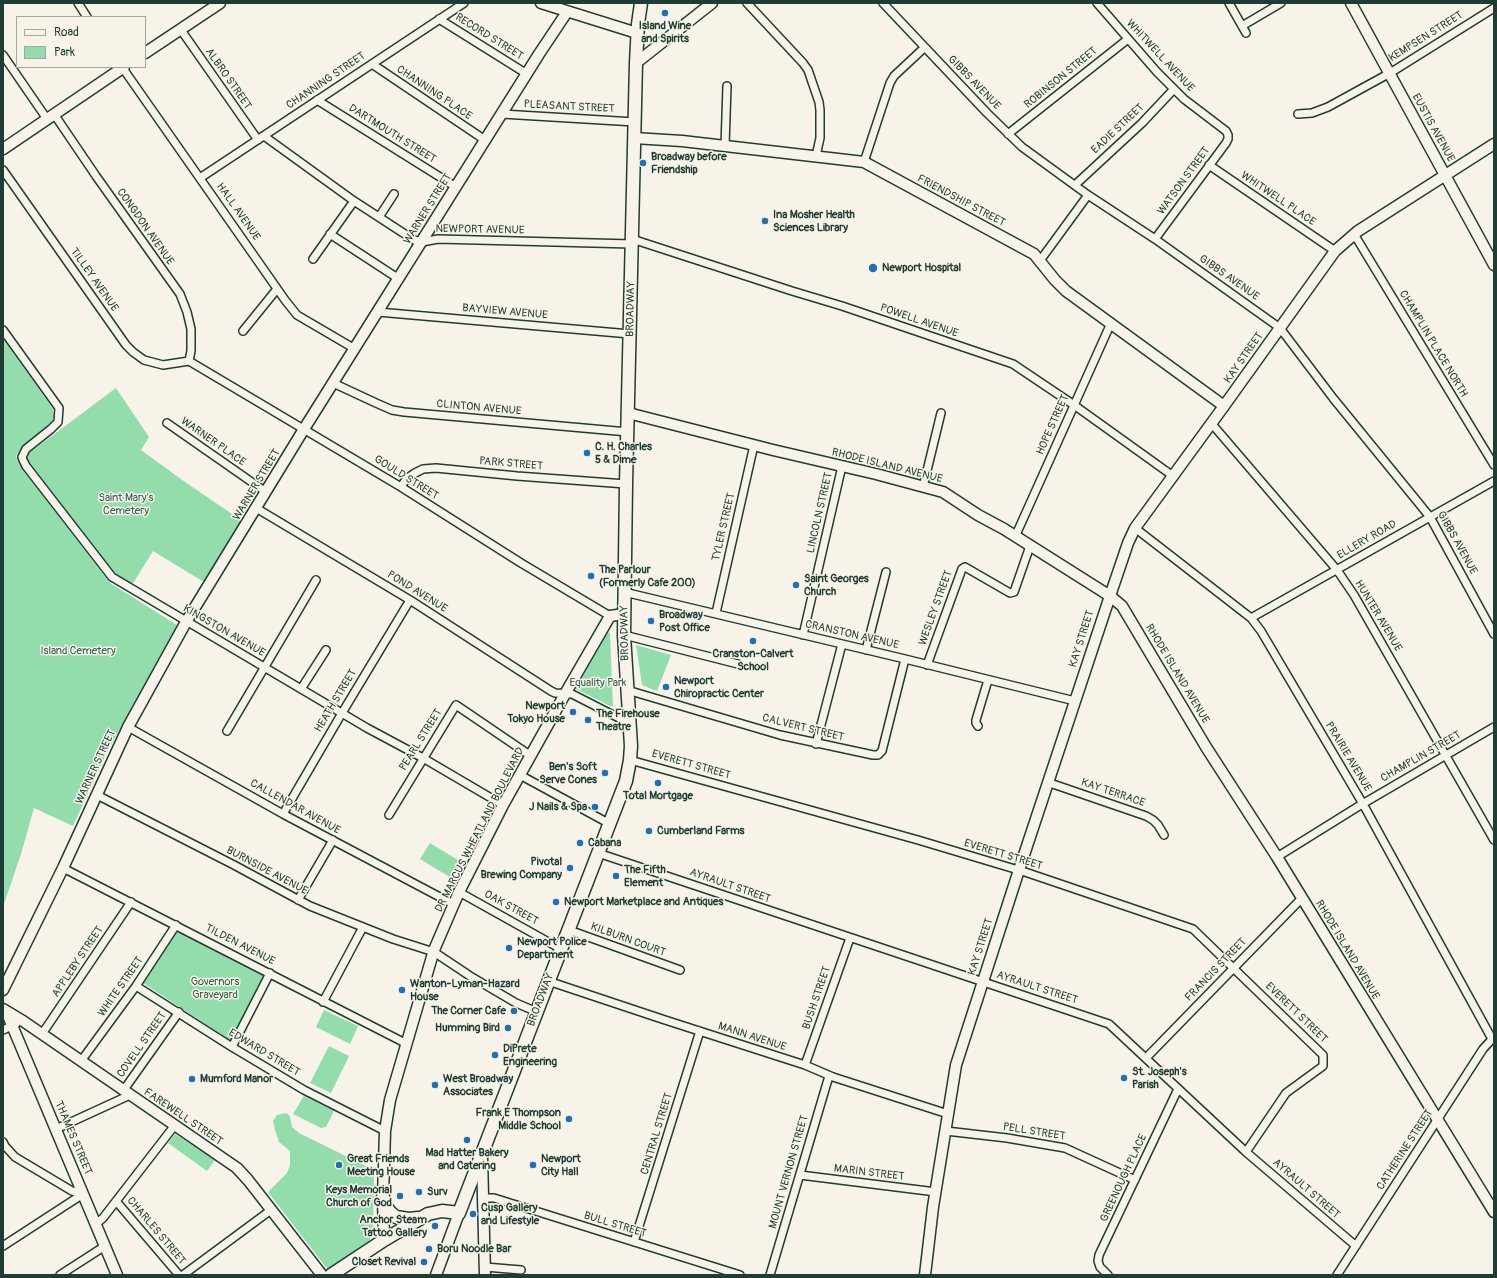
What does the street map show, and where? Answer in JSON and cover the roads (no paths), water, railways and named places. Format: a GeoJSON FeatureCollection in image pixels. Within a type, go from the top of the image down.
{"type":"FeatureCollection","features":[{"type":"Feature","properties":{"kind":"main road","name":"BROADWAY"},"geometry":{"type":"LineString","coordinates":[[459,1213],[537,1012],[548,981],[557,946],[568,930],[622,793],[630,760],[630,722],[624,635],[624,592],[636,63],[637,32],[641,3]]}},
{"type":"Feature","properties":{"kind":"main road"},"geometry":{"type":"LineString","coordinates":[[383,1198],[390,1213],[396,1217],[409,1220],[422,1218]]}},
{"type":"Feature","properties":{"kind":"main road"},"geometry":{"type":"LineString","coordinates":[[331,1275],[384,1240],[422,1218],[439,1211],[459,1213]]}},
{"type":"Feature","properties":{"kind":"street"},"geometry":{"type":"LineString","coordinates":[[78,3],[86,16]]}},
{"type":"Feature","properties":{"kind":"street"},"geometry":{"type":"LineString","coordinates":[[146,52],[220,3]]}},
{"type":"Feature","properties":{"kind":"street","name":"CHANNING STREET"},"geometry":{"type":"LineString","coordinates":[[200,178],[464,3]]}},
{"type":"Feature","properties":{"kind":"street"},"geometry":{"type":"LineString","coordinates":[[541,3],[637,32]]}},
{"type":"Feature","properties":{"kind":"street"},"geometry":{"type":"LineString","coordinates":[[636,63],[656,49],[712,3]]}},
{"type":"Feature","properties":{"kind":"street"},"geometry":{"type":"LineString","coordinates":[[747,3],[808,70],[820,102],[820,138],[816,156]]}},
{"type":"Feature","properties":{"kind":"street","name":"GIBBS AVENUE"},"geometry":{"type":"LineString","coordinates":[[883,3],[924,48],[1022,147],[1280,328],[1333,398],[1430,517],[1494,634]]}},
{"type":"Feature","properties":{"kind":"street","name":"WHITWELL AVENUE"},"geometry":{"type":"LineString","coordinates":[[1096,3],[1157,72],[1196,108],[1226,130],[1228,135]]}},
{"type":"Feature","properties":{"kind":"street"},"geometry":{"type":"LineString","coordinates":[[1229,3],[1246,33]]}},
{"type":"Feature","properties":{"kind":"street"},"geometry":{"type":"LineString","coordinates":[[1242,26],[1282,3]]}},
{"type":"Feature","properties":{"kind":"street","name":"EUSTIS AVENUE"},"geometry":{"type":"LineString","coordinates":[[1352,3],[1494,265]]}},
{"type":"Feature","properties":{"kind":"street","name":"KEMPSEN STREET"},"geometry":{"type":"LineString","coordinates":[[1298,114],[1312,113],[1328,108],[1390,73],[1494,8]]}},
{"type":"Feature","properties":{"kind":"street","name":"WARNER STREET"},"geometry":{"type":"LineString","coordinates":[[3,990],[63,868],[128,728],[186,622],[304,429],[539,54],[567,12]]}},
{"type":"Feature","properties":{"kind":"street","name":"RECORD STREET"},"geometry":{"type":"LineString","coordinates":[[439,19],[527,74]]}},
{"type":"Feature","properties":{"kind":"street","name":"ALBRO STREET"},"geometry":{"type":"LineString","coordinates":[[181,30],[261,138]]}},
{"type":"Feature","properties":{"kind":"street","name":"ROBINSON STREET"},"geometry":{"type":"LineString","coordinates":[[1008,134],[1128,39]]}},
{"type":"Feature","properties":{"kind":"street"},"geometry":{"type":"LineString","coordinates":[[864,162],[890,82],[894,76],[924,48]]}},
{"type":"Feature","properties":{"kind":"street","name":"CONGDON AVENUE"},"geometry":{"type":"LineString","coordinates":[[3,55],[96,176],[180,294],[187,312],[191,329],[191,351],[189,361]]}},
{"type":"Feature","properties":{"kind":"street","name":"CHANNING PLACE"},"geometry":{"type":"LineString","coordinates":[[372,64],[485,140]]}},
{"type":"Feature","properties":{"kind":"street"},"geometry":{"type":"LineString","coordinates":[[3,149],[122,68]]}},
{"type":"Feature","properties":{"kind":"street","name":"HALL AVENUE"},"geometry":{"type":"LineString","coordinates":[[124,68],[277,289],[297,315],[355,349]]}},
{"type":"Feature","properties":{"kind":"street"},"geometry":{"type":"LineString","coordinates":[[725,146],[727,86]]}},
{"type":"Feature","properties":{"kind":"street","name":"EADIE STREET"},"geometry":{"type":"LineString","coordinates":[[1075,185],[1142,123],[1174,89]]}},
{"type":"Feature","properties":{"kind":"street","name":"DARTMOUTH STREET"},"geometry":{"type":"LineString","coordinates":[[317,100],[456,187]]}},
{"type":"Feature","properties":{"kind":"street","name":"PLEASANT STREET"},"geometry":{"type":"LineString","coordinates":[[502,114],[635,122]]}},
{"type":"Feature","properties":{"kind":"street","name":"WATSON STREET"},"geometry":{"type":"LineString","coordinates":[[1155,240],[1226,143],[1228,135]]}},
{"type":"Feature","properties":{"kind":"street","name":"NEWPORT AVENUE"},"geometry":{"type":"LineString","coordinates":[[261,138],[414,240],[422,242],[438,239],[632,242]]}},
{"type":"Feature","properties":{"kind":"street","name":"FRIENDSHIP STREET"},"geometry":{"type":"LineString","coordinates":[[634,138],[682,141],[864,162],[1034,254],[1039,262],[1066,291],[1111,322],[1224,406]]}},
{"type":"Feature","properties":{"kind":"street","name":"KAY STREET"},"geometry":{"type":"LineString","coordinates":[[924,1275],[956,1065],[1074,701],[1128,543],[1135,528],[1212,424],[1336,251],[1354,234],[1445,174],[1494,144]]}},
{"type":"Feature","properties":{"kind":"street","name":"WHITWELL PLACE"},"geometry":{"type":"LineString","coordinates":[[1209,165],[1336,251]]}},
{"type":"Feature","properties":{"kind":"street","name":"TILLEY AVENUE"},"geometry":{"type":"LineString","coordinates":[[3,170],[126,345],[144,360],[163,365],[189,361]]}},
{"type":"Feature","properties":{"kind":"street"},"geometry":{"type":"LineString","coordinates":[[379,217],[394,194]]}},
{"type":"Feature","properties":{"kind":"street"},"geometry":{"type":"LineString","coordinates":[[1039,262],[1088,194]]}},
{"type":"Feature","properties":{"kind":"street"},"geometry":{"type":"LineString","coordinates":[[313,260],[354,200]]}},
{"type":"Feature","properties":{"kind":"street"},"geometry":{"type":"LineString","coordinates":[[330,234],[399,278]]}},
{"type":"Feature","properties":{"kind":"street","name":"CHAMPLIN PLACE NORTH"},"geometry":{"type":"LineString","coordinates":[[1354,234],[1494,465]]}},
{"type":"Feature","properties":{"kind":"street","name":"POWELL AVENUE"},"geometry":{"type":"LineString","coordinates":[[632,242],[842,306],[1013,364],[1074,405],[1173,476]]}},
{"type":"Feature","properties":{"kind":"street"},"geometry":{"type":"LineString","coordinates":[[243,331],[277,289]]}},
{"type":"Feature","properties":{"kind":"street","name":"BAYVIEW AVENUE"},"geometry":{"type":"LineString","coordinates":[[378,312],[630,334]]}},
{"type":"Feature","properties":{"kind":"street","name":"HOPE STREET"},"geometry":{"type":"LineString","coordinates":[[1015,537],[1111,322]]}},
{"type":"Feature","properties":{"kind":"street","name":"KINGSTON AVENUE"},"geometry":{"type":"LineString","coordinates":[[3,330],[59,408],[58,422],[26,449],[22,457],[26,466],[112,577],[367,728],[503,805]]}},
{"type":"Feature","properties":{"kind":"street","name":"GOULD STREET"},"geometry":{"type":"LineString","coordinates":[[189,361],[401,487],[610,616]]}},
{"type":"Feature","properties":{"kind":"street","name":"CLINTON AVENUE"},"geometry":{"type":"LineString","coordinates":[[333,383],[382,406],[392,410],[404,412],[628,432]]}},
{"type":"Feature","properties":{"kind":"street","name":"RHODE ISLAND AVENUE"},"geometry":{"type":"LineString","coordinates":[[628,413],[943,492],[1110,596],[1122,606],[1206,746],[1277,857],[1494,1212]]}},
{"type":"Feature","properties":{"kind":"street"},"geometry":{"type":"LineString","coordinates":[[923,486],[941,413]]}},
{"type":"Feature","properties":{"kind":"street","name":"WARNER PLACE"},"geometry":{"type":"LineString","coordinates":[[167,423],[266,492]]}},
{"type":"Feature","properties":{"kind":"street","name":"HUNTER AVENUE"},"geometry":{"type":"LineString","coordinates":[[1212,424],[1336,570],[1366,614],[1494,840]]}},
{"type":"Feature","properties":{"kind":"street","name":"TYLER STREET"},"geometry":{"type":"LineString","coordinates":[[716,613],[754,445]]}},
{"type":"Feature","properties":{"kind":"street","name":"LINCOLN STREET"},"geometry":{"type":"LineString","coordinates":[[803,635],[842,466]]}},
{"type":"Feature","properties":{"kind":"street","name":"PARK STREET"},"geometry":{"type":"LineString","coordinates":[[401,487],[406,479],[415,472],[423,469],[436,468],[516,476],[626,484]]}},
{"type":"Feature","properties":{"kind":"street","name":"ELLERY ROAD"},"geometry":{"type":"LineString","coordinates":[[1251,618],[1494,481]]}},
{"type":"Feature","properties":{"kind":"street","name":"POND AVENUE"},"geometry":{"type":"LineString","coordinates":[[256,508],[410,600],[551,691],[572,694],[630,722]]}},
{"type":"Feature","properties":{"kind":"street","name":"PRAIRIE AVENUE"},"geometry":{"type":"LineString","coordinates":[[1135,528],[1251,618],[1261,631],[1363,804],[1493,1038]]}},
{"type":"Feature","properties":{"kind":"street","name":"WESLEY STREET"},"geometry":{"type":"LineString","coordinates":[[927,665],[962,569],[965,567],[1010,593],[1014,592],[1030,546]]}},
{"type":"Feature","properties":{"kind":"street"},"geometry":{"type":"LineString","coordinates":[[866,650],[886,572]]}},
{"type":"Feature","properties":{"kind":"street"},"geometry":{"type":"LineString","coordinates":[[227,731],[316,580]]}},
{"type":"Feature","properties":{"kind":"street","name":"CRANSTON AVENUE"},"geometry":{"type":"LineString","coordinates":[[624,592],[906,659],[1074,701]]}},
{"type":"Feature","properties":{"kind":"street","name":"HEATH STREET"},"geometry":{"type":"LineString","coordinates":[[284,814],[342,713],[410,600]]}},
{"type":"Feature","properties":{"kind":"street"},"geometry":{"type":"LineString","coordinates":[[610,616],[624,614]]}},
{"type":"Feature","properties":{"kind":"street","name":"DR MARCUS WHEATLAND BOULEVARD"},"geometry":{"type":"LineString","coordinates":[[384,1240],[383,1198],[385,1131],[390,1100],[434,952],[453,904],[503,805],[610,616]]}},
{"type":"Feature","properties":{"kind":"street"},"geometry":{"type":"LineString","coordinates":[[624,635],[738,664]]}},
{"type":"Feature","properties":{"kind":"street"},"geometry":{"type":"LineString","coordinates":[[816,744],[842,644]]}},
{"type":"Feature","properties":{"kind":"street"},"geometry":{"type":"LineString","coordinates":[[301,689],[326,650]]}},
{"type":"Feature","properties":{"kind":"street","name":"CALVERT STREET"},"geometry":{"type":"LineString","coordinates":[[627,690],[780,735],[816,744],[878,755],[882,751],[906,659]]}},
{"type":"Feature","properties":{"kind":"street"},"geometry":{"type":"LineString","coordinates":[[978,726],[976,720],[988,680]]}},
{"type":"Feature","properties":{"kind":"street","name":"PEARL STREET"},"geometry":{"type":"LineString","coordinates":[[389,815],[422,758],[456,705],[531,756]]}},
{"type":"Feature","properties":{"kind":"street","name":"CHAMPLIN STREET"},"geometry":{"type":"LineString","coordinates":[[1277,857],[1363,804],[1494,727]]}},
{"type":"Feature","properties":{"kind":"street","name":"CALLENDAR AVENUE"},"geometry":{"type":"LineString","coordinates":[[128,728],[284,814],[453,904]]}},
{"type":"Feature","properties":{"kind":"street","name":"EVERETT STREET"},"geometry":{"type":"LineString","coordinates":[[630,760],[910,838],[1018,870],[1193,929],[1323,1055],[1323,1066],[1286,1093],[1246,1152]]}},
{"type":"Feature","properties":{"kind":"street"},"geometry":{"type":"LineString","coordinates":[[520,775],[610,824]]}},
{"type":"Feature","properties":{"kind":"street","name":"KAY TERRACE"},"geometry":{"type":"LineString","coordinates":[[1048,782],[1146,816],[1158,825],[1164,835]]}},
{"type":"Feature","properties":{"kind":"street","name":"BURNSIDE AVENUE"},"geometry":{"type":"LineString","coordinates":[[97,795],[234,864],[310,906],[393,939],[434,952],[470,976],[516,1003],[537,1012]]}},
{"type":"Feature","properties":{"kind":"street"},"geometry":{"type":"LineString","coordinates":[[298,900],[333,840]]}},
{"type":"Feature","properties":{"kind":"street","name":"AYRAULT STREET"},"geometry":{"type":"LineString","coordinates":[[598,854],[1109,1024],[1246,1152],[1356,1246]]}},
{"type":"Feature","properties":{"kind":"street","name":"TILDEN AVENUE"},"geometry":{"type":"LineString","coordinates":[[63,868],[406,1044]]}},
{"type":"Feature","properties":{"kind":"street","name":"OAK STREET"},"geometry":{"type":"LineString","coordinates":[[459,892],[557,946]]}},
{"type":"Feature","properties":{"kind":"street","name":"FRANCIS STREET"},"geometry":{"type":"LineString","coordinates":[[1146,1058],[1302,898]]}},
{"type":"Feature","properties":{"kind":"street","name":"APPLEBY STREET"},"geometry":{"type":"LineString","coordinates":[[42,1034],[131,902]]}},
{"type":"Feature","properties":{"kind":"street","name":"WHITE STREET"},"geometry":{"type":"LineString","coordinates":[[81,1061],[136,986],[176,925]]}},
{"type":"Feature","properties":{"kind":"street"},"geometry":{"type":"LineString","coordinates":[[323,1002],[363,927]]}},
{"type":"Feature","properties":{"kind":"street","name":"KILBURN COURT"},"geometry":{"type":"LineString","coordinates":[[568,930],[680,970]]}},
{"type":"Feature","properties":{"kind":"street","name":"BUSH STREET"},"geometry":{"type":"LineString","coordinates":[[805,1065],[850,938]]}},
{"type":"Feature","properties":{"kind":"street"},"geometry":{"type":"LineString","coordinates":[[232,1047],[270,973]]}},
{"type":"Feature","properties":{"kind":"street","name":"MANN AVENUE"},"geometry":{"type":"LineString","coordinates":[[548,981],[700,1032],[805,1065],[829,1076],[948,1114]]}},
{"type":"Feature","properties":{"kind":"street","name":"EDWARD STREET"},"geometry":{"type":"LineString","coordinates":[[136,986],[232,1047],[304,1090],[385,1131]]}},
{"type":"Feature","properties":{"kind":"street","name":"FAREWELL STREET"},"geometry":{"type":"LineString","coordinates":[[5,1010],[24,1021],[237,1168],[322,1275]]}},
{"type":"Feature","properties":{"kind":"street","name":"THAMES STREET"},"geometry":{"type":"LineString","coordinates":[[5,1010],[117,1275]]}},
{"type":"Feature","properties":{"kind":"street","name":"COVELL STREET"},"geometry":{"type":"LineString","coordinates":[[127,1093],[179,1012]]}},
{"type":"Feature","properties":{"kind":"street"},"geometry":{"type":"LineString","coordinates":[[3,1030],[24,1021]]}},
{"type":"Feature","properties":{"kind":"street","name":"CENTRAL STREET"},"geometry":{"type":"LineString","coordinates":[[634,1242],[700,1032]]}},
{"type":"Feature","properties":{"kind":"street","name":"CATHERINE STREET"},"geometry":{"type":"LineString","coordinates":[[1337,1275],[1483,1050],[1493,1038]]}},
{"type":"Feature","properties":{"kind":"street","name":"MOUNT VERNON STREET"},"geometry":{"type":"LineString","coordinates":[[770,1275],[829,1076]]}},
{"type":"Feature","properties":{"kind":"street","name":"GREENOUGH PLACE"},"geometry":{"type":"LineString","coordinates":[[1108,1275],[1100,1267],[1098,1260],[1099,1255],[1178,1089]]}},
{"type":"Feature","properties":{"kind":"street"},"geometry":{"type":"LineString","coordinates":[[56,1129],[127,1093]]}},
{"type":"Feature","properties":{"kind":"street"},"geometry":{"type":"LineString","coordinates":[[96,1224],[103,1218],[174,1125]]}},
{"type":"Feature","properties":{"kind":"street","name":"PELL STREET"},"geometry":{"type":"LineString","coordinates":[[946,1131],[1007,1138],[1065,1148],[1135,1180]]}},
{"type":"Feature","properties":{"kind":"street"},"geometry":{"type":"LineString","coordinates":[[3,1142],[15,1157],[72,1191],[83,1194]]}},
{"type":"Feature","properties":{"kind":"street"},"geometry":{"type":"LineString","coordinates":[[482,1155],[485,1271],[521,1270]]}},
{"type":"Feature","properties":{"kind":"street","name":"MARIN STREET"},"geometry":{"type":"LineString","coordinates":[[800,1175],[936,1192]]}},
{"type":"Feature","properties":{"kind":"street"},"geometry":{"type":"LineString","coordinates":[[3,1246],[83,1194]]}},
{"type":"Feature","properties":{"kind":"street","name":"BULL STREET"},"geometry":{"type":"LineString","coordinates":[[483,1198],[494,1198],[740,1275]]}},
{"type":"Feature","properties":{"kind":"street","name":"CHARLES STREET"},"geometry":{"type":"LineString","coordinates":[[116,1201],[179,1275]]}},
{"type":"Feature","properties":{"kind":"street"},"geometry":{"type":"LineString","coordinates":[[183,1275],[271,1210]]}},
{"type":"Feature","properties":{"kind":"street","name":"BROADWAY"},"geometry":{"type":"LineString","coordinates":[[436,1275],[459,1213]]}},
{"type":"Feature","properties":{"kind":"street"},"geometry":{"type":"LineString","coordinates":[[60,1275],[105,1246]]}},
{"type":"Feature","properties":{"kind":"place","name":"Island Wine and Spirits"},"geometry":{"type":"Point","coordinates":[665,13]}},
{"type":"Feature","properties":{"kind":"place","name":"Broadway before Friendship"},"geometry":{"type":"Point","coordinates":[643,163]}},
{"type":"Feature","properties":{"kind":"place","name":"Ina Mosher Health Sciences Library"},"geometry":{"type":"Point","coordinates":[765,221]}},
{"type":"Feature","properties":{"kind":"place","name":"Newport Hospital"},"geometry":{"type":"Point","coordinates":[873,268]}},
{"type":"Feature","properties":{"kind":"place","name":"C. H. Charles 5 & Dime"},"geometry":{"type":"Point","coordinates":[587,453]}},
{"type":"Feature","properties":{"kind":"place","name":"The Parlour (Formerly Cafe 200)"},"geometry":{"type":"Point","coordinates":[591,576]}},
{"type":"Feature","properties":{"kind":"place","name":"Saint Georges Church"},"geometry":{"type":"Point","coordinates":[796,585]}},
{"type":"Feature","properties":{"kind":"place","name":"Broadway Post Office"},"geometry":{"type":"Point","coordinates":[651,621]}},
{"type":"Feature","properties":{"kind":"place","name":"Cranston-Calvert School"},"geometry":{"type":"Point","coordinates":[753,641]}},
{"type":"Feature","properties":{"kind":"place","name":"Newport Chiropractic Center"},"geometry":{"type":"Point","coordinates":[666,687]}},
{"type":"Feature","properties":{"kind":"place","name":"Newport Tokyo House"},"geometry":{"type":"Point","coordinates":[573,712]}},
{"type":"Feature","properties":{"kind":"place","name":"The Firehouse Theatre"},"geometry":{"type":"Point","coordinates":[588,720]}},
{"type":"Feature","properties":{"kind":"place","name":"Ben's Soft Serve Cones"},"geometry":{"type":"Point","coordinates":[605,773]}},
{"type":"Feature","properties":{"kind":"place","name":"Total Mortgage"},"geometry":{"type":"Point","coordinates":[658,783]}},
{"type":"Feature","properties":{"kind":"place","name":"J Nails & Spa"},"geometry":{"type":"Point","coordinates":[595,807]}},
{"type":"Feature","properties":{"kind":"place","name":"Cumberland Farms"},"geometry":{"type":"Point","coordinates":[649,831]}},
{"type":"Feature","properties":{"kind":"place","name":"Cabana"},"geometry":{"type":"Point","coordinates":[580,843]}},
{"type":"Feature","properties":{"kind":"place","name":"Pivotal Brewing Company"},"geometry":{"type":"Point","coordinates":[570,868]}},
{"type":"Feature","properties":{"kind":"place","name":"The Fifth Element"},"geometry":{"type":"Point","coordinates":[616,876]}},
{"type":"Feature","properties":{"kind":"place","name":"Newport Marketplace and Antiques"},"geometry":{"type":"Point","coordinates":[556,902]}},
{"type":"Feature","properties":{"kind":"place","name":"Newport Police Department"},"geometry":{"type":"Point","coordinates":[509,948]}},
{"type":"Feature","properties":{"kind":"place","name":"Wanton-Lyman-Hazard House"},"geometry":{"type":"Point","coordinates":[402,990]}},
{"type":"Feature","properties":{"kind":"place","name":"The Corner Cafe"},"geometry":{"type":"Point","coordinates":[514,1011]}},
{"type":"Feature","properties":{"kind":"place","name":"Humming Bird"},"geometry":{"type":"Point","coordinates":[508,1028]}},
{"type":"Feature","properties":{"kind":"place","name":"DiPrete Engineering"},"geometry":{"type":"Point","coordinates":[495,1055]}},
{"type":"Feature","properties":{"kind":"place","name":"St. Joseph's Parish"},"geometry":{"type":"Point","coordinates":[1124,1078]}},
{"type":"Feature","properties":{"kind":"place","name":"Mumford Manor"},"geometry":{"type":"Point","coordinates":[192,1079]}},
{"type":"Feature","properties":{"kind":"place","name":"West Broadway Associates"},"geometry":{"type":"Point","coordinates":[435,1085]}},
{"type":"Feature","properties":{"kind":"place","name":"Frank E Thompson Middle School"},"geometry":{"type":"Point","coordinates":[569,1119]}},
{"type":"Feature","properties":{"kind":"place","name":"Mad Hatter Bakery and Catering"},"geometry":{"type":"Point","coordinates":[467,1140]}},
{"type":"Feature","properties":{"kind":"place","name":"Great Friends Meeting House"},"geometry":{"type":"Point","coordinates":[339,1165]}},
{"type":"Feature","properties":{"kind":"place","name":"Newport City Hall"},"geometry":{"type":"Point","coordinates":[533,1165]}},
{"type":"Feature","properties":{"kind":"place","name":"Surv"},"geometry":{"type":"Point","coordinates":[419,1192]}},
{"type":"Feature","properties":{"kind":"place","name":"Keys Memorial Church of God"},"geometry":{"type":"Point","coordinates":[400,1196]}},
{"type":"Feature","properties":{"kind":"place","name":"Cusp Gallery and Lifestyle"},"geometry":{"type":"Point","coordinates":[473,1214]}},
{"type":"Feature","properties":{"kind":"place","name":"Anchor Steam Tattoo Gallery"},"geometry":{"type":"Point","coordinates":[435,1226]}},
{"type":"Feature","properties":{"kind":"place","name":"Boru Noodle Bar"},"geometry":{"type":"Point","coordinates":[429,1249]}},
{"type":"Feature","properties":{"kind":"place","name":"Closet Revival"},"geometry":{"type":"Point","coordinates":[424,1262]}},
{"type":"Feature","properties":{"kind":"park label","name":"Saint Mary's Cemetery"},"geometry":{"type":"Point","coordinates":[126,504]}},
{"type":"Feature","properties":{"kind":"park label","name":"Island Cemetery"},"geometry":{"type":"Point","coordinates":[78,651]}},
{"type":"Feature","properties":{"kind":"park label","name":"Equality Park"},"geometry":{"type":"Point","coordinates":[598,683]}},
{"type":"Feature","properties":{"kind":"park label","name":"Governors Graveyard"},"geometry":{"type":"Point","coordinates":[215,988]}}]}
